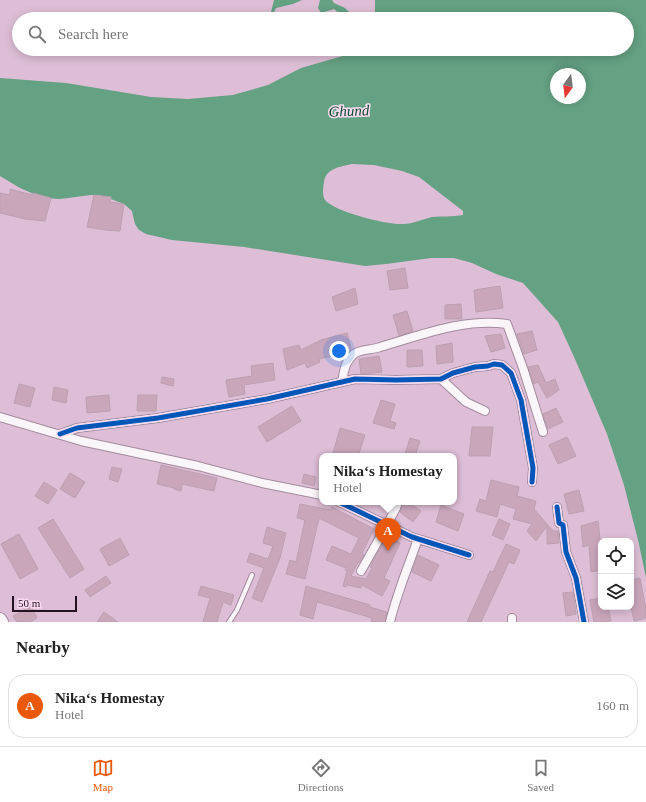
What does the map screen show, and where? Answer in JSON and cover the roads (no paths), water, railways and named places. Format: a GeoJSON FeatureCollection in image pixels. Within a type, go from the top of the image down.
{"type":"FeatureCollection","features":[{"type":"Feature","properties":{"kind":"street"},"geometry":{"type":"LineString","coordinates":[[342,382],[348,360],[356,352],[378,348],[431,331],[459,325],[496,323],[507,324],[523,368],[543,432]]}},
{"type":"Feature","properties":{"kind":"street"},"geometry":{"type":"LineString","coordinates":[[60,434],[77,428],[158,418],[267,399],[355,379],[441,379],[454,373],[475,367],[494,364],[502,365],[511,373],[520,400],[533,468],[532,482]]}},
{"type":"Feature","properties":{"kind":"street"},"geometry":{"type":"LineString","coordinates":[[441,379],[466,402],[485,411]]}},
{"type":"Feature","properties":{"kind":"street"},"geometry":{"type":"LineString","coordinates":[[0,417],[80,440],[319,494]]}},
{"type":"Feature","properties":{"kind":"street"},"geometry":{"type":"LineString","coordinates":[[344,505],[418,538],[469,555]]}},
{"type":"Feature","properties":{"kind":"street"},"geometry":{"type":"LineString","coordinates":[[361,571],[397,505]]}},
{"type":"Feature","properties":{"kind":"street"},"geometry":{"type":"LineString","coordinates":[[557,507],[559,523],[563,525],[566,552],[576,578],[584,622]]}},
{"type":"Feature","properties":{"kind":"street"},"geometry":{"type":"LineString","coordinates":[[390,622],[396,595],[405,576],[418,538]]}},
{"type":"Feature","properties":{"kind":"lane"},"geometry":{"type":"LineString","coordinates":[[229,622],[237,610],[252,575]]}},
{"type":"Feature","properties":{"kind":"water"},"geometry":{"type":"Polygon","coordinates":[[[274,0],[302,0],[276,8],[274,12],[271,12],[274,0]]]}},
{"type":"Feature","properties":{"kind":"water"},"geometry":{"type":"Polygon","coordinates":[[[320,0],[332,0],[334,3],[345,8],[349,12],[337,12],[334,9],[320,12],[318,8],[320,0]]]}},
{"type":"Feature","properties":{"kind":"water","name":"Ghund"},"geometry":{"type":"Polygon","coordinates":[[[375,0],[646,0],[646,578],[624,485],[607,434],[558,322],[523,283],[496,274],[472,263],[454,258],[431,258],[365,266],[244,247],[172,240],[146,234],[139,230],[135,224],[132,211],[124,204],[108,198],[99,195],[91,195],[60,199],[43,198],[20,188],[0,176],[0,78],[66,83],[151,97],[188,99],[233,95],[268,85],[301,68],[343,56],[634,56],[634,12],[375,12],[375,0]],[[352,164],[338,167],[325,177],[323,189],[324,198],[331,205],[339,209],[362,217],[395,224],[410,223],[432,217],[463,215],[463,211],[419,177],[402,171],[374,165],[352,164]]]}},
{"type":"Feature","properties":{"kind":"place","name":"Nika‘s Homestay"},"geometry":{"type":"Point","coordinates":[388,551]}}]}
